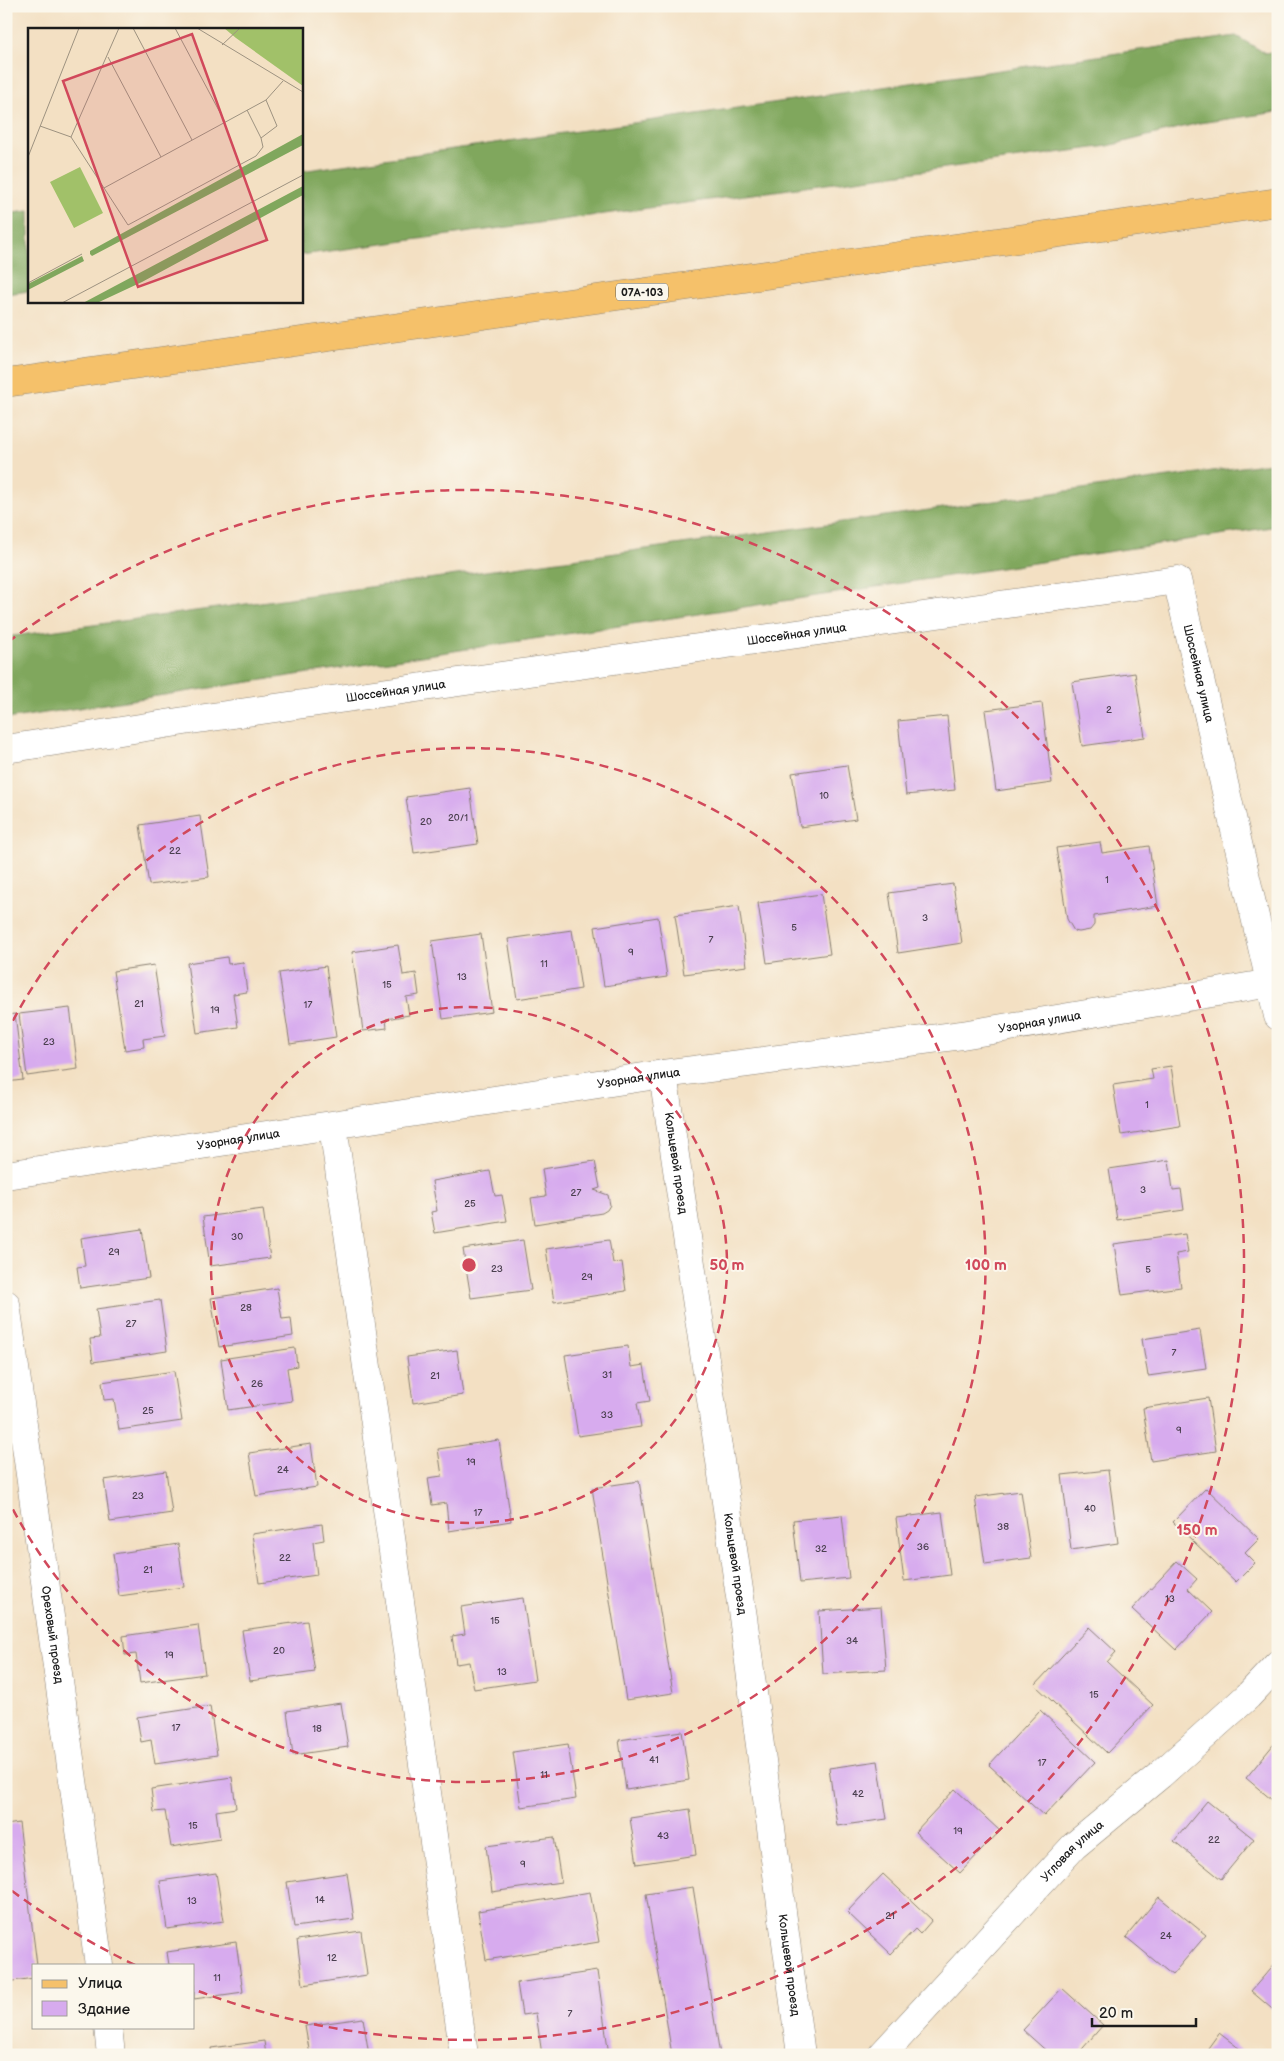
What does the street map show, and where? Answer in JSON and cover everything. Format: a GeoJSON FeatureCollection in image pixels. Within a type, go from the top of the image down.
{"type":"FeatureCollection","features":[{"type":"Feature","properties":{"kind":"main road","name":"07А-103"},"geometry":{"type":"LineString","coordinates":[[6,382],[1278,202]]}},
{"type":"Feature","properties":{"kind":"street","name":"Шоссейная улица"},"geometry":{"type":"LineString","coordinates":[[6,749],[210,717],[1176,580],[1270,983]]}},
{"type":"Feature","properties":{"kind":"street"},"geometry":{"type":"LineString","coordinates":[[1270,983],[1278,1016]]}},
{"type":"Feature","properties":{"kind":"street","name":"Узорная улица"},"geometry":{"type":"LineString","coordinates":[[6,1175],[663,1074],[962,1035],[1270,983]]}},
{"type":"Feature","properties":{"kind":"street","name":"Кольцевой проезд"},"geometry":{"type":"LineString","coordinates":[[663,1074],[745,1627],[801,2055]]}},
{"type":"Feature","properties":{"kind":"street"},"geometry":{"type":"LineString","coordinates":[[333,1126],[464,2055]]}},
{"type":"Feature","properties":{"kind":"street","name":"Ореховый проезд"},"geometry":{"type":"LineString","coordinates":[[6,1304],[99,1964]]}},
{"type":"Feature","properties":{"kind":"street","name":"Угловая улица"},"geometry":{"type":"LineString","coordinates":[[882,2055],[1074,1846],[1160,1775],[1248,1696],[1278,1664]]}},
{"type":"Feature","properties":{"kind":"street"},"geometry":{"type":"LineString","coordinates":[[108,2028],[112,2055]]}},
{"type":"Feature","properties":{"kind":"green space"},"geometry":{"type":"Polygon","coordinates":[[[1236,36],[1265,53],[1278,51],[1278,112],[1199,123],[1108,146],[302,255],[302,171],[1236,36]]]}},
{"type":"Feature","properties":{"kind":"green space"},"geometry":{"type":"Polygon","coordinates":[[[28,211],[28,291],[6,294],[6,214],[28,211]]]}},
{"type":"Feature","properties":{"kind":"green space"},"geometry":{"type":"Polygon","coordinates":[[[1278,462],[1278,526],[6,719],[6,637],[1278,462]]]}},
{"type":"Feature","properties":{"kind":"building"},"geometry":{"type":"Polygon","coordinates":[[[1135,673],[1145,737],[1082,746],[1072,682],[1135,673]]]}},
{"type":"Feature","properties":{"kind":"building"},"geometry":{"type":"Polygon","coordinates":[[[1042,703],[1052,783],[996,791],[985,710],[1042,703]]]}},
{"type":"Feature","properties":{"kind":"building"},"geometry":{"type":"Polygon","coordinates":[[[947,716],[955,790],[906,795],[898,721],[947,716]]]}},
{"type":"Feature","properties":{"kind":"building"},"geometry":{"type":"Polygon","coordinates":[[[847,765],[856,819],[800,827],[792,773],[847,765]]]}},
{"type":"Feature","properties":{"kind":"building"},"geometry":{"type":"Polygon","coordinates":[[[470,788],[478,844],[414,853],[406,797],[470,788]]]}},
{"type":"Feature","properties":{"kind":"building"},"geometry":{"type":"Polygon","coordinates":[[[200,816],[209,877],[149,885],[140,825],[200,816]]]}},
{"type":"Feature","properties":{"kind":"building"},"geometry":{"type":"Polygon","coordinates":[[[1100,842],[1102,853],[1149,846],[1158,906],[1094,916],[1094,925],[1090,930],[1074,931],[1067,919],[1056,848],[1100,842]]]}},
{"type":"Feature","properties":{"kind":"building"},"geometry":{"type":"Polygon","coordinates":[[[953,884],[962,943],[898,953],[889,893],[953,884]]]}},
{"type":"Feature","properties":{"kind":"building"},"geometry":{"type":"Polygon","coordinates":[[[821,894],[830,954],[767,963],[758,903],[821,894]]]}},
{"type":"Feature","properties":{"kind":"building"},"geometry":{"type":"Polygon","coordinates":[[[739,906],[747,966],[684,974],[675,915],[739,906]]]}},
{"type":"Feature","properties":{"kind":"building"},"geometry":{"type":"Polygon","coordinates":[[[658,917],[667,977],[604,986],[595,927],[658,917]]]}},
{"type":"Feature","properties":{"kind":"building"},"geometry":{"type":"Polygon","coordinates":[[[572,930],[581,989],[517,999],[508,939],[572,930]]]}},
{"type":"Feature","properties":{"kind":"building"},"geometry":{"type":"Polygon","coordinates":[[[481,934],[492,1012],[443,1019],[432,941],[481,934]]]}},
{"type":"Feature","properties":{"kind":"building"},"geometry":{"type":"Polygon","coordinates":[[[398,945],[403,975],[416,973],[419,995],[406,997],[409,1015],[386,1019],[387,1028],[363,1031],[352,952],[398,945]]]}},
{"type":"Feature","properties":{"kind":"building"},"geometry":{"type":"Polygon","coordinates":[[[227,957],[228,964],[243,962],[247,992],[233,994],[238,1027],[197,1033],[187,963],[227,957]]]}},
{"type":"Feature","properties":{"kind":"building"},"geometry":{"type":"Polygon","coordinates":[[[154,965],[165,1036],[143,1039],[144,1047],[125,1050],[113,971],[154,965]]]}},
{"type":"Feature","properties":{"kind":"building"},"geometry":{"type":"Polygon","coordinates":[[[326,966],[336,1037],[290,1044],[279,973],[326,966]]]}},
{"type":"Feature","properties":{"kind":"building"},"geometry":{"type":"Polygon","coordinates":[[[70,1008],[78,1069],[27,1076],[19,1014],[70,1008]]]}},
{"type":"Feature","properties":{"kind":"building"},"geometry":{"type":"Polygon","coordinates":[[[15,1014],[23,1080],[6,1082],[6,1015],[15,1014]]]}},
{"type":"Feature","properties":{"kind":"building"},"geometry":{"type":"Polygon","coordinates":[[[1171,1066],[1180,1126],[1121,1135],[1113,1085],[1153,1079],[1151,1069],[1171,1066]]]}},
{"type":"Feature","properties":{"kind":"building"},"geometry":{"type":"Polygon","coordinates":[[[1169,1160],[1173,1190],[1181,1189],[1184,1210],[1117,1220],[1109,1169],[1169,1160]]]}},
{"type":"Feature","properties":{"kind":"building"},"geometry":{"type":"Polygon","coordinates":[[[595,1161],[600,1188],[594,1190],[608,1195],[610,1205],[607,1210],[602,1213],[535,1224],[531,1198],[546,1196],[542,1169],[595,1161]]]}},
{"type":"Feature","properties":{"kind":"building"},"geometry":{"type":"Polygon","coordinates":[[[490,1171],[495,1196],[502,1195],[507,1221],[435,1233],[431,1212],[437,1211],[432,1181],[490,1171]]]}},
{"type":"Feature","properties":{"kind":"building"},"geometry":{"type":"Polygon","coordinates":[[[263,1209],[270,1258],[210,1266],[203,1217],[263,1209]]]}},
{"type":"Feature","properties":{"kind":"building"},"geometry":{"type":"Polygon","coordinates":[[[142,1229],[149,1278],[80,1288],[77,1267],[85,1266],[81,1238],[142,1229]]]}},
{"type":"Feature","properties":{"kind":"building"},"geometry":{"type":"Polygon","coordinates":[[[1185,1234],[1188,1252],[1176,1254],[1181,1287],[1122,1295],[1114,1244],[1185,1234]]]}},
{"type":"Feature","properties":{"kind":"building"},"geometry":{"type":"Polygon","coordinates":[[[523,1240],[531,1290],[471,1298],[463,1249],[523,1240]]]}},
{"type":"Feature","properties":{"kind":"building"},"geometry":{"type":"Polygon","coordinates":[[[609,1240],[613,1263],[622,1262],[626,1291],[554,1302],[546,1249],[609,1240]]]}},
{"type":"Feature","properties":{"kind":"building"},"geometry":{"type":"Polygon","coordinates":[[[277,1288],[282,1319],[291,1318],[293,1336],[219,1347],[211,1298],[277,1288]]]}},
{"type":"Feature","properties":{"kind":"building"},"geometry":{"type":"Polygon","coordinates":[[[160,1300],[167,1351],[93,1362],[90,1339],[100,1338],[96,1309],[160,1300]]]}},
{"type":"Feature","properties":{"kind":"building"},"geometry":{"type":"Polygon","coordinates":[[[1200,1330],[1206,1368],[1148,1376],[1142,1339],[1200,1330]]]}},
{"type":"Feature","properties":{"kind":"building"},"geometry":{"type":"Polygon","coordinates":[[[628,1346],[631,1367],[644,1365],[650,1401],[637,1403],[641,1427],[578,1436],[565,1355],[628,1346]]]}},
{"type":"Feature","properties":{"kind":"building"},"geometry":{"type":"Polygon","coordinates":[[[295,1348],[297,1366],[287,1368],[292,1401],[228,1410],[221,1359],[295,1348]]]}},
{"type":"Feature","properties":{"kind":"building"},"geometry":{"type":"Polygon","coordinates":[[[457,1350],[463,1395],[413,1403],[407,1357],[457,1350]]]}},
{"type":"Feature","properties":{"kind":"building"},"geometry":{"type":"Polygon","coordinates":[[[174,1371],[182,1421],[119,1430],[114,1399],[104,1400],[102,1382],[174,1371]]]}},
{"type":"Feature","properties":{"kind":"building"},"geometry":{"type":"Polygon","coordinates":[[[1208,1398],[1216,1451],[1151,1461],[1143,1408],[1208,1398]]]}},
{"type":"Feature","properties":{"kind":"building"},"geometry":{"type":"Polygon","coordinates":[[[499,1440],[511,1521],[449,1531],[446,1503],[432,1505],[428,1478],[442,1476],[438,1449],[499,1440]]]}},
{"type":"Feature","properties":{"kind":"building"},"geometry":{"type":"Polygon","coordinates":[[[311,1444],[317,1487],[256,1496],[249,1453],[311,1444]]]}},
{"type":"Feature","properties":{"kind":"building"},"geometry":{"type":"Polygon","coordinates":[[[1108,1470],[1118,1543],[1071,1550],[1062,1475],[1108,1470]]]}},
{"type":"Feature","properties":{"kind":"building"},"geometry":{"type":"Polygon","coordinates":[[[166,1471],[172,1513],[110,1522],[104,1480],[166,1471]]]}},
{"type":"Feature","properties":{"kind":"building"},"geometry":{"type":"Polygon","coordinates":[[[639,1481],[673,1693],[626,1700],[592,1488],[639,1481]]]}},
{"type":"Feature","properties":{"kind":"building"},"geometry":{"type":"Polygon","coordinates":[[[1206,1488],[1259,1539],[1245,1553],[1255,1563],[1236,1582],[1173,1522],[1206,1488]]]}},
{"type":"Feature","properties":{"kind":"building"},"geometry":{"type":"Polygon","coordinates":[[[1021,1491],[1031,1558],[985,1564],[975,1497],[1021,1491]]]}},
{"type":"Feature","properties":{"kind":"building"},"geometry":{"type":"Polygon","coordinates":[[[942,1512],[950,1575],[904,1581],[896,1518],[942,1512]]]}},
{"type":"Feature","properties":{"kind":"building"},"geometry":{"type":"Polygon","coordinates":[[[842,1515],[849,1578],[800,1583],[793,1520],[842,1515]]]}},
{"type":"Feature","properties":{"kind":"building"},"geometry":{"type":"Polygon","coordinates":[[[322,1524],[324,1540],[313,1542],[317,1575],[259,1583],[252,1534],[322,1524]]]}},
{"type":"Feature","properties":{"kind":"building"},"geometry":{"type":"Polygon","coordinates":[[[178,1544],[184,1587],[119,1596],[113,1554],[178,1544]]]}},
{"type":"Feature","properties":{"kind":"building"},"geometry":{"type":"Polygon","coordinates":[[[1177,1561],[1197,1579],[1188,1589],[1212,1612],[1176,1650],[1132,1609],[1177,1561]]]}},
{"type":"Feature","properties":{"kind":"building"},"geometry":{"type":"Polygon","coordinates":[[[523,1598],[535,1680],[474,1689],[469,1662],[456,1664],[452,1636],[465,1634],[461,1607],[523,1598]]]}},
{"type":"Feature","properties":{"kind":"building"},"geometry":{"type":"Polygon","coordinates":[[[881,1607],[886,1670],[823,1674],[819,1611],[881,1607]]]}},
{"type":"Feature","properties":{"kind":"building"},"geometry":{"type":"Polygon","coordinates":[[[307,1621],[315,1672],[250,1681],[242,1630],[307,1621]]]}},
{"type":"Feature","properties":{"kind":"building"},"geometry":{"type":"Polygon","coordinates":[[[198,1625],[205,1674],[140,1683],[136,1654],[125,1655],[123,1636],[198,1625]]]}},
{"type":"Feature","properties":{"kind":"building"},"geometry":{"type":"Polygon","coordinates":[[[1089,1627],[1116,1652],[1107,1662],[1153,1705],[1107,1753],[1035,1685],[1089,1627]]]}},
{"type":"Feature","properties":{"kind":"building"},"geometry":{"type":"Polygon","coordinates":[[[341,1703],[348,1747],[293,1755],[287,1711],[341,1703]]]}},
{"type":"Feature","properties":{"kind":"building"},"geometry":{"type":"Polygon","coordinates":[[[210,1706],[217,1755],[155,1764],[151,1740],[141,1742],[137,1717],[210,1706]]]}},
{"type":"Feature","properties":{"kind":"building"},"geometry":{"type":"Polygon","coordinates":[[[1040,1710],[1095,1762],[1044,1816],[989,1765],[1040,1710]]]}},
{"type":"Feature","properties":{"kind":"building"},"geometry":{"type":"Polygon","coordinates":[[[682,1731],[689,1780],[626,1790],[619,1740],[682,1731]]]}},
{"type":"Feature","properties":{"kind":"building"},"geometry":{"type":"Polygon","coordinates":[[[1278,1739],[1278,1805],[1246,1778],[1278,1739]]]}},
{"type":"Feature","properties":{"kind":"building"},"geometry":{"type":"Polygon","coordinates":[[[568,1744],[576,1799],[521,1807],[513,1752],[568,1744]]]}},
{"type":"Feature","properties":{"kind":"building"},"geometry":{"type":"Polygon","coordinates":[[[878,1761],[887,1819],[837,1826],[829,1768],[878,1761]]]}},
{"type":"Feature","properties":{"kind":"building"},"geometry":{"type":"Polygon","coordinates":[[[232,1777],[236,1808],[216,1811],[220,1839],[171,1847],[165,1811],[154,1812],[151,1789],[232,1777]]]}},
{"type":"Feature","properties":{"kind":"building"},"geometry":{"type":"Polygon","coordinates":[[[955,1789],[1000,1831],[960,1873],[915,1832],[955,1789]]]}},
{"type":"Feature","properties":{"kind":"building"},"geometry":{"type":"Polygon","coordinates":[[[1207,1801],[1254,1839],[1221,1879],[1174,1841],[1207,1801]]]}},
{"type":"Feature","properties":{"kind":"building"},"geometry":{"type":"Polygon","coordinates":[[[690,1809],[696,1855],[637,1864],[630,1818],[690,1809]]]}},
{"type":"Feature","properties":{"kind":"building"},"geometry":{"type":"Polygon","coordinates":[[[19,1823],[37,1964],[32,1964],[32,1978],[6,1982],[6,1825],[19,1823]]]}},
{"type":"Feature","properties":{"kind":"building"},"geometry":{"type":"Polygon","coordinates":[[[554,1837],[561,1882],[492,1892],[486,1846],[554,1837]]]}},
{"type":"Feature","properties":{"kind":"building"},"geometry":{"type":"Polygon","coordinates":[[[216,1873],[224,1921],[167,1929],[160,1881],[216,1873]]]}},
{"type":"Feature","properties":{"kind":"building"},"geometry":{"type":"Polygon","coordinates":[[[347,1873],[354,1919],[294,1927],[287,1882],[347,1873]]]}},
{"type":"Feature","properties":{"kind":"building"},"geometry":{"type":"Polygon","coordinates":[[[883,1874],[932,1920],[920,1934],[915,1929],[891,1954],[847,1912],[883,1874]]]}},
{"type":"Feature","properties":{"kind":"building"},"geometry":{"type":"Polygon","coordinates":[[[693,1887],[720,2055],[672,2055],[646,1894],[693,1887]]]}},
{"type":"Feature","properties":{"kind":"building"},"geometry":{"type":"Polygon","coordinates":[[[590,1892],[599,1942],[486,1960],[478,1911],[590,1892]]]}},
{"type":"Feature","properties":{"kind":"building"},"geometry":{"type":"Polygon","coordinates":[[[1159,1897],[1206,1935],[1172,1975],[1126,1937],[1159,1897]]]}},
{"type":"Feature","properties":{"kind":"building"},"geometry":{"type":"Polygon","coordinates":[[[361,1931],[367,1975],[303,1985],[297,1940],[361,1931]]]}},
{"type":"Feature","properties":{"kind":"building"},"geometry":{"type":"Polygon","coordinates":[[[236,1942],[243,1992],[195,1999],[195,1964],[169,1964],[167,1952],[236,1942]]]}},
{"type":"Feature","properties":{"kind":"building"},"geometry":{"type":"Polygon","coordinates":[[[1278,1960],[1278,2014],[1251,1991],[1278,1960]]]}},
{"type":"Feature","properties":{"kind":"building"},"geometry":{"type":"Polygon","coordinates":[[[597,1971],[609,2055],[542,2055],[536,2013],[522,2015],[517,1983],[597,1971]]]}},
{"type":"Feature","properties":{"kind":"building"},"geometry":{"type":"Polygon","coordinates":[[[1062,1988],[1103,2025],[1077,2055],[1051,2055],[1023,2030],[1062,1988]]]}},
{"type":"Feature","properties":{"kind":"building"},"geometry":{"type":"Polygon","coordinates":[[[363,2018],[369,2055],[310,2055],[305,2026],[363,2018]]]}},
{"type":"Feature","properties":{"kind":"building"},"geometry":{"type":"Polygon","coordinates":[[[1219,2033],[1248,2055],[1203,2055],[1219,2033]]]}},
{"type":"Feature","properties":{"kind":"building"},"geometry":{"type":"Polygon","coordinates":[[[264,2041],[266,2055],[212,2055],[211,2048],[264,2041]]]}}]}
